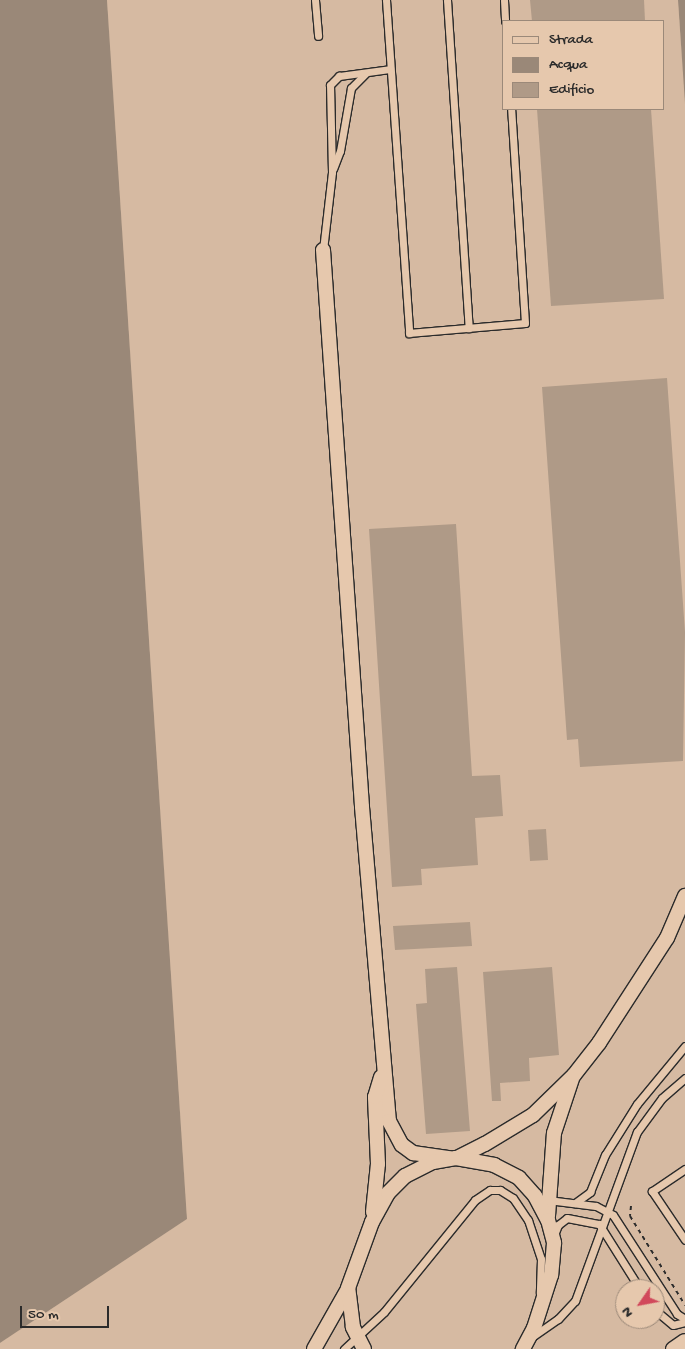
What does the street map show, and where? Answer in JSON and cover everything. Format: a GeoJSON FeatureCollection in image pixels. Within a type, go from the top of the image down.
{"type":"FeatureCollection","features":[{"type":"Feature","properties":{"kind":"street"},"geometry":{"type":"LineString","coordinates":[[323,250],[361,798],[388,1121],[397,1138],[413,1153],[494,1165],[527,1186],[548,1220]]}},
{"type":"Feature","properties":{"kind":"street"},"geometry":{"type":"LineString","coordinates":[[314,1349],[348,1288],[372,1222],[388,1193],[406,1176],[418,1168],[453,1158],[486,1144],[533,1115],[574,1075],[599,1043],[668,938],[685,896]]}},
{"type":"Feature","properties":{"kind":"street"},"geometry":{"type":"LineString","coordinates":[[372,1222],[378,1164],[375,1097],[384,1070]]}},
{"type":"Feature","properties":{"kind":"street"},"geometry":{"type":"LineString","coordinates":[[526,1346],[534,1328],[551,1275],[554,1242],[548,1220],[548,1200],[554,1134],[574,1075]]}},
{"type":"Feature","properties":{"kind":"street"},"geometry":{"type":"LineString","coordinates":[[348,1288],[351,1316],[357,1336],[364,1349]]}},
{"type":"Feature","properties":{"kind":"street"},"geometry":{"type":"LineString","coordinates":[[674,1349],[685,1341]]}},
{"type":"Feature","properties":{"kind":"lane"},"geometry":{"type":"LineString","coordinates":[[316,0],[318,36]]}},
{"type":"Feature","properties":{"kind":"lane"},"geometry":{"type":"LineString","coordinates":[[386,0],[409,333],[525,323],[511,110]]}},
{"type":"Feature","properties":{"kind":"lane"},"geometry":{"type":"LineString","coordinates":[[447,0],[468,328]]}},
{"type":"Feature","properties":{"kind":"lane"},"geometry":{"type":"LineString","coordinates":[[504,0],[505,20]]}},
{"type":"Feature","properties":{"kind":"lane"},"geometry":{"type":"LineString","coordinates":[[323,250],[332,172],[330,85],[339,76],[390,69]]}},
{"type":"Feature","properties":{"kind":"lane"},"geometry":{"type":"LineString","coordinates":[[332,172],[340,150],[351,88],[358,77],[371,72]]}},
{"type":"Feature","properties":{"kind":"lane"},"geometry":{"type":"LineString","coordinates":[[570,1203],[583,1200],[590,1192],[618,1131],[685,1046]]}},
{"type":"Feature","properties":{"kind":"lane"},"geometry":{"type":"LineString","coordinates":[[526,1346],[558,1319],[574,1301],[609,1212],[637,1132],[662,1098],[685,1078]]}},
{"type":"Feature","properties":{"kind":"lane"},"geometry":{"type":"LineString","coordinates":[[685,1169],[652,1191],[685,1240]]}},
{"type":"Feature","properties":{"kind":"lane"},"geometry":{"type":"LineString","coordinates":[[527,1186],[548,1200],[596,1206],[609,1212],[622,1224],[677,1314],[685,1320]]}},
{"type":"Feature","properties":{"kind":"lane"},"geometry":{"type":"LineString","coordinates":[[344,1349],[384,1312],[475,1200],[495,1189],[505,1192],[518,1204],[538,1244],[542,1274],[534,1328]]}},
{"type":"Feature","properties":{"kind":"lane"},"geometry":{"type":"LineString","coordinates":[[554,1242],[556,1228],[567,1218],[596,1222],[603,1227],[634,1279]]}},
{"type":"Feature","properties":{"kind":"lane"},"geometry":{"type":"LineString","coordinates":[[665,1318],[673,1325],[685,1320]]}},
{"type":"Feature","properties":{"kind":"path"},"geometry":{"type":"LineString","coordinates":[[631,1206],[630,1216],[685,1305]]}},
{"type":"Feature","properties":{"kind":"shaded area"},"geometry":{"type":"Polygon","coordinates":[[[107,0],[678,0],[685,104],[685,1349],[0,1349],[0,1343],[187,1219],[107,0]]]}},
{"type":"Feature","properties":{"kind":"water"},"geometry":{"type":"Polygon","coordinates":[[[0,0],[107,0],[187,1219],[0,1343],[0,0]]]}},
{"type":"Feature","properties":{"kind":"water"},"geometry":{"type":"Polygon","coordinates":[[[678,0],[685,0],[685,104],[678,0]]]}},
{"type":"Feature","properties":{"kind":"building"},"geometry":{"type":"Polygon","coordinates":[[[530,0],[644,0],[645,20],[532,20],[530,0]]]}},
{"type":"Feature","properties":{"kind":"building"},"geometry":{"type":"Polygon","coordinates":[[[537,110],[651,110],[664,299],[551,306],[537,110]]]}},
{"type":"Feature","properties":{"kind":"building"},"geometry":{"type":"Polygon","coordinates":[[[667,378],[685,632],[683,761],[580,767],[578,739],[567,740],[542,387],[667,378]]]}},
{"type":"Feature","properties":{"kind":"building"},"geometry":{"type":"Polygon","coordinates":[[[456,524],[472,776],[500,775],[503,816],[475,818],[478,865],[421,869],[422,885],[392,887],[369,529],[456,524]]]}},
{"type":"Feature","properties":{"kind":"building"},"geometry":{"type":"Polygon","coordinates":[[[546,829],[548,860],[530,861],[528,830],[546,829]]]}},
{"type":"Feature","properties":{"kind":"building"},"geometry":{"type":"Polygon","coordinates":[[[470,922],[472,946],[395,950],[393,926],[470,922]]]}},
{"type":"Feature","properties":{"kind":"building"},"geometry":{"type":"Polygon","coordinates":[[[457,967],[470,1131],[426,1134],[416,1004],[427,1003],[425,969],[457,967]]]}},
{"type":"Feature","properties":{"kind":"building"},"geometry":{"type":"Polygon","coordinates":[[[552,967],[559,1055],[529,1058],[530,1081],[500,1083],[501,1101],[492,1101],[483,972],[552,967]]]}}]}
